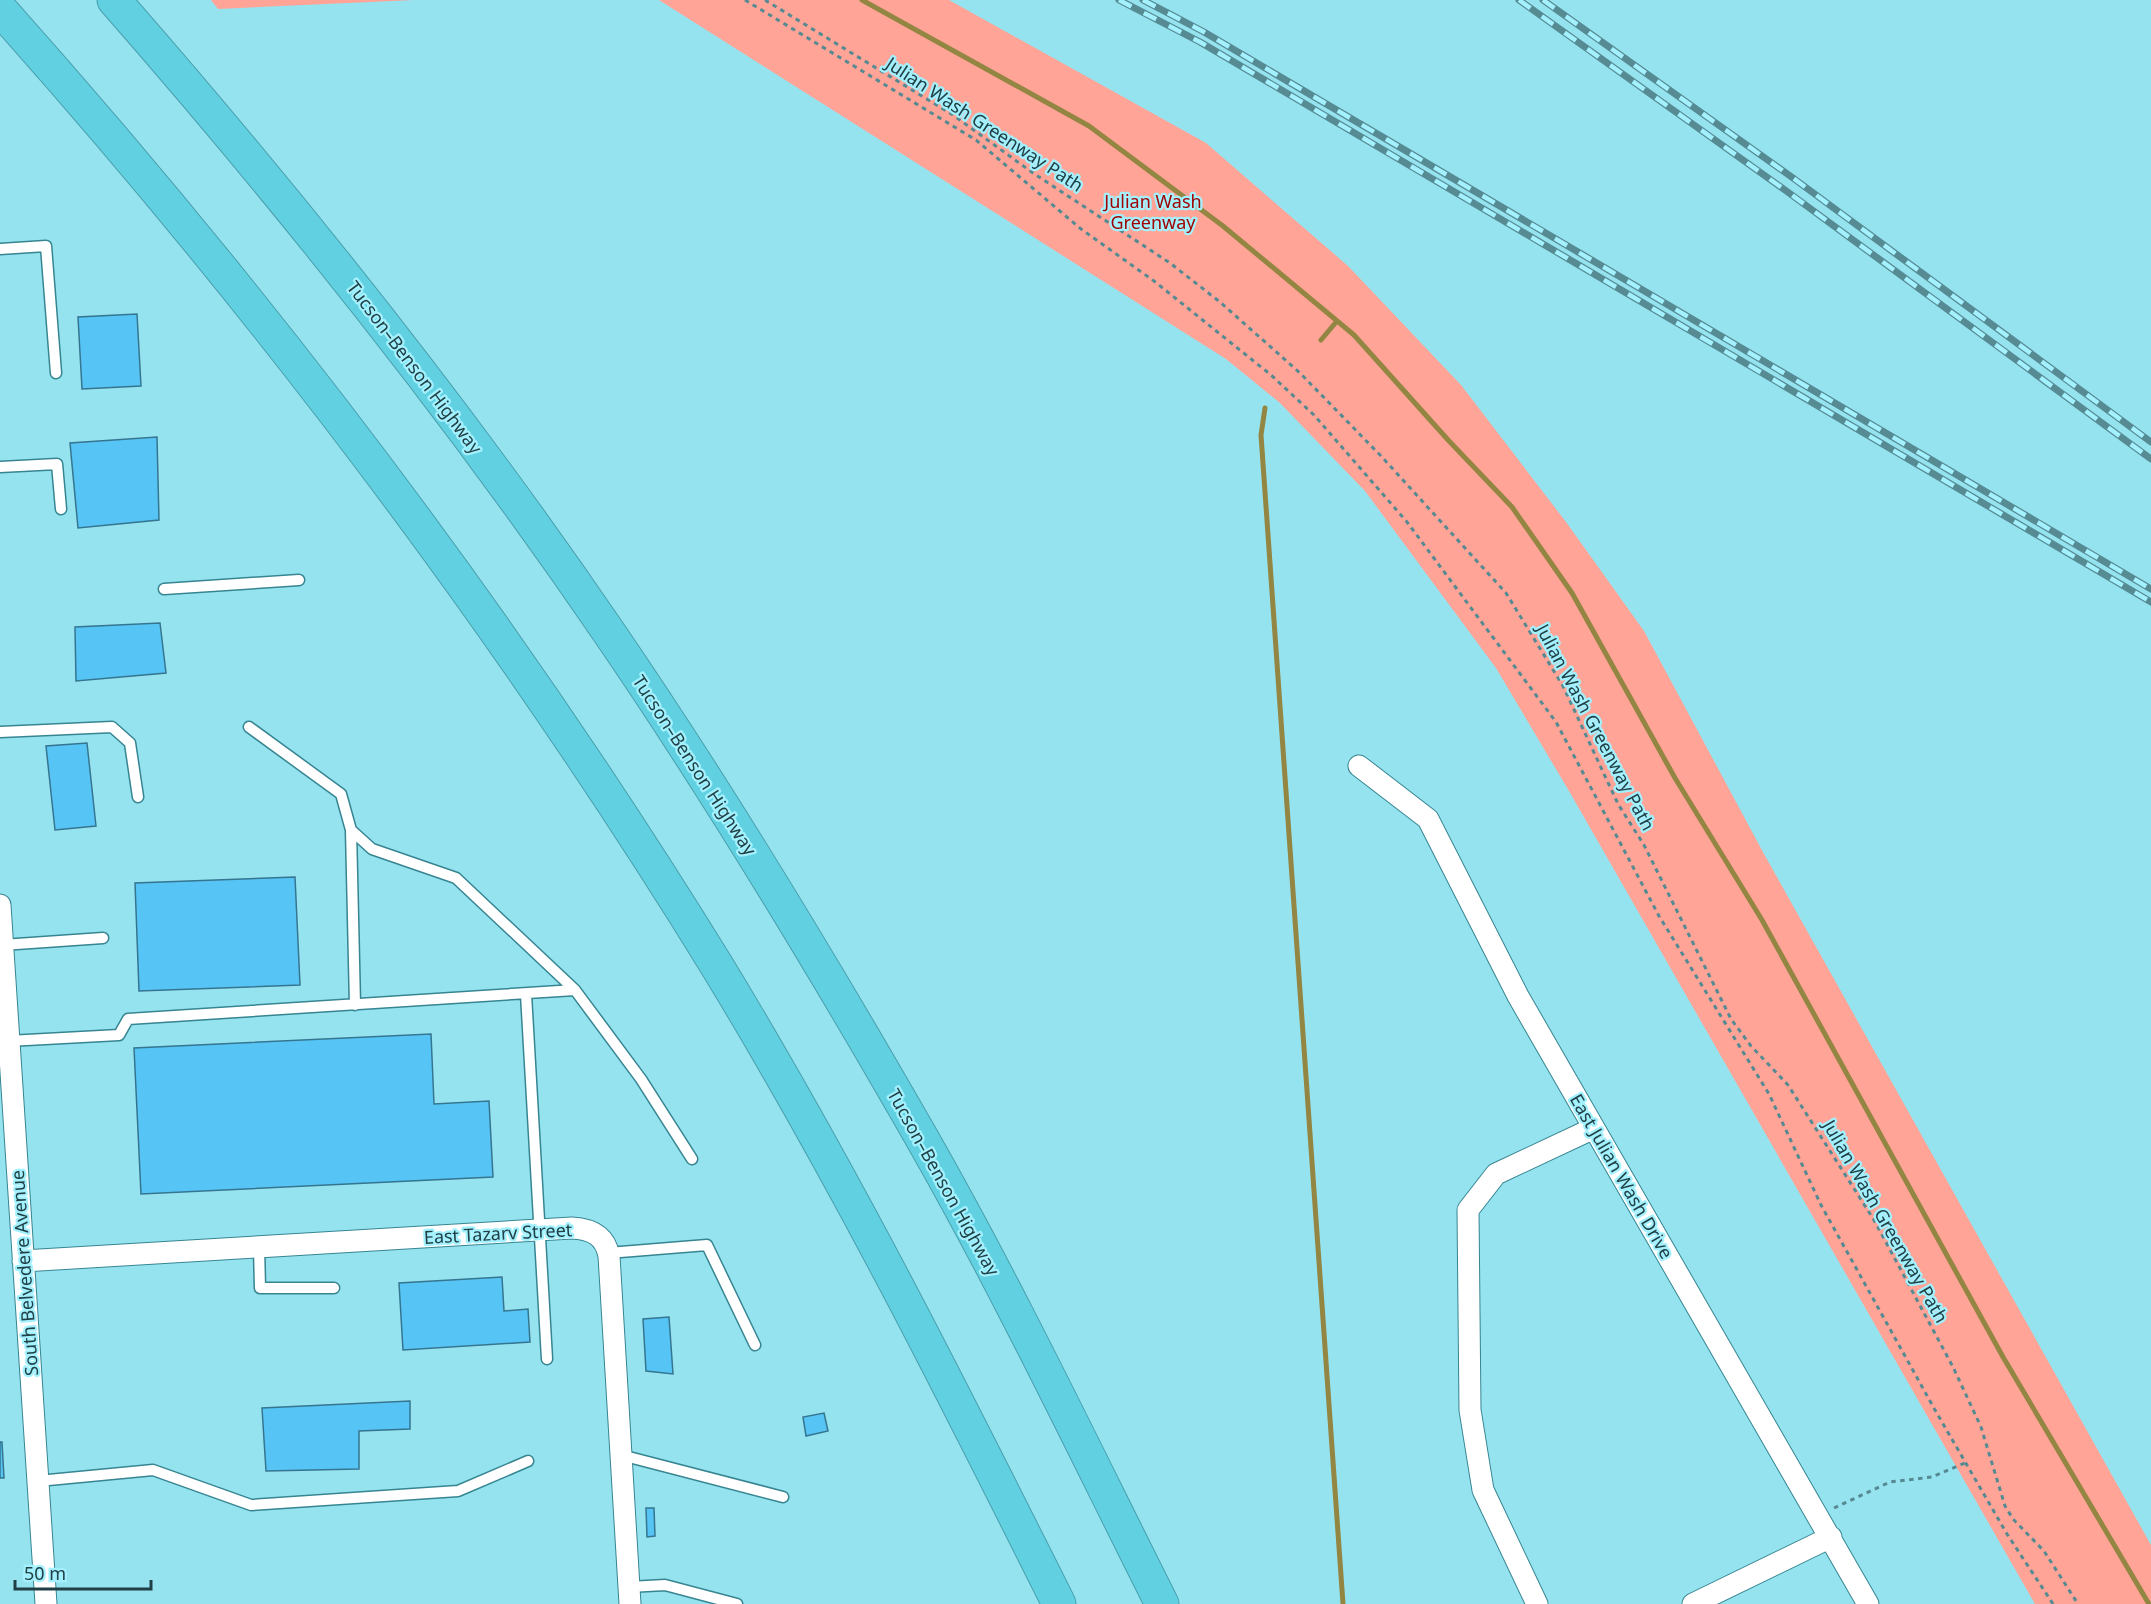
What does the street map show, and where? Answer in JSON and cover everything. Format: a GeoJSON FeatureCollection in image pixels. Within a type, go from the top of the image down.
{"type":"FeatureCollection","features":[{"type":"Feature","properties":{"kind":"highway","name":"Tucson–Benson Highway"},"geometry":{"type":"LineString","coordinates":[[114,0],[240,146],[392,334],[526,514],[687,750],[808,942],[925,1143],[1010,1304],[1162,1604]]}},
{"type":"Feature","properties":{"kind":"highway"},"geometry":{"type":"LineString","coordinates":[[0,9],[185,222],[321,391],[443,554],[574,743],[718,969],[859,1211],[933,1352],[1059,1604]]}},
{"type":"Feature","properties":{"kind":"street","name":"East Julian Wash Drive"},"geometry":{"type":"LineString","coordinates":[[1359,766],[1428,819],[1518,996],[1868,1604]]}},
{"type":"Feature","properties":{"kind":"street","name":"South Belvedere Avenue"},"geometry":{"type":"LineString","coordinates":[[0,905],[3,1004],[8,1041],[46,1604]]}},
{"type":"Feature","properties":{"kind":"street"},"geometry":{"type":"LineString","coordinates":[[1537,1604],[1483,1490],[1470,1410],[1468,1210],[1496,1174],[1594,1128]]}},
{"type":"Feature","properties":{"kind":"street","name":"East Tazarv Street"},"geometry":{"type":"LineString","coordinates":[[23,1261],[572,1228],[592,1231],[601,1237],[608,1253]]}},
{"type":"Feature","properties":{"kind":"street"},"geometry":{"type":"LineString","coordinates":[[608,1253],[630,1596]]}},
{"type":"Feature","properties":{"kind":"street"},"geometry":{"type":"LineString","coordinates":[[1693,1604],[1831,1537]]}},
{"type":"Feature","properties":{"kind":"lane"},"geometry":{"type":"LineString","coordinates":[[0,249],[46,246],[56,373]]}},
{"type":"Feature","properties":{"kind":"lane"},"geometry":{"type":"LineString","coordinates":[[0,467],[57,464],[61,509]]}},
{"type":"Feature","properties":{"kind":"lane"},"geometry":{"type":"LineString","coordinates":[[164,589],[299,580]]}},
{"type":"Feature","properties":{"kind":"lane"},"geometry":{"type":"LineString","coordinates":[[0,732],[112,727],[130,742],[138,796]]}},
{"type":"Feature","properties":{"kind":"lane"},"geometry":{"type":"LineString","coordinates":[[249,727],[341,794],[351,830],[355,1005]]}},
{"type":"Feature","properties":{"kind":"lane"},"geometry":{"type":"LineString","coordinates":[[351,830],[372,849],[456,878],[575,990],[641,1079],[692,1159]]}},
{"type":"Feature","properties":{"kind":"lane"},"geometry":{"type":"LineString","coordinates":[[2,945],[103,938]]}},
{"type":"Feature","properties":{"kind":"lane"},"geometry":{"type":"LineString","coordinates":[[8,1041],[119,1035],[128,1019],[575,990]]}},
{"type":"Feature","properties":{"kind":"lane"},"geometry":{"type":"LineString","coordinates":[[526,994],[547,1359]]}},
{"type":"Feature","properties":{"kind":"lane"},"geometry":{"type":"LineString","coordinates":[[608,1253],[707,1245],[755,1345]]}},
{"type":"Feature","properties":{"kind":"lane"},"geometry":{"type":"LineString","coordinates":[[259,1247],[260,1288],[334,1288]]}},
{"type":"Feature","properties":{"kind":"lane"},"geometry":{"type":"LineString","coordinates":[[621,1455],[783,1497]]}},
{"type":"Feature","properties":{"kind":"lane"},"geometry":{"type":"LineString","coordinates":[[38,1481],[153,1470],[251,1505],[458,1491],[528,1461]]}},
{"type":"Feature","properties":{"kind":"lane"},"geometry":{"type":"LineString","coordinates":[[630,1596],[665,1585],[737,1604]]}},
{"type":"Feature","properties":{"kind":"path","name":"Julian Wash Greenway Path"},"geometry":{"type":"LineString","coordinates":[[745,0],[976,140],[1081,229],[1154,280],[1271,375],[1314,415],[1407,522],[1556,722],[1659,916],[1769,1094],[1821,1204],[1965,1463],[2053,1604]]}},
{"type":"Feature","properties":{"kind":"path","name":"Julian Wash Greenway Path"},"geometry":{"type":"LineString","coordinates":[[765,0],[952,115],[1033,173],[1170,263],[1220,302],[1316,389],[1388,463],[1506,593],[1563,686],[1618,804],[1644,845],[1731,1019],[1751,1046],[1788,1085],[1874,1220],[1953,1367],[1981,1427],[2005,1506],[2013,1519],[2044,1551],[2078,1604]]}},
{"type":"Feature","properties":{"kind":"path"},"geometry":{"type":"LineString","coordinates":[[1819,1516],[1890,1482],[1932,1477],[1965,1463]]}},
{"type":"Feature","properties":{"kind":"green space"},"geometry":{"type":"Polygon","coordinates":[[[211,0],[414,0],[218,9],[211,0]]]}},
{"type":"Feature","properties":{"kind":"green space","name":"Julian Wash Greenway"},"geometry":{"type":"Polygon","coordinates":[[[659,0],[949,0],[1206,143],[1348,266],[1461,385],[1566,522],[1644,631],[1764,854],[2151,1545],[2151,1604],[2035,1604],[1569,791],[1496,668],[1365,491],[1280,403],[1226,359],[659,0]]]}},
{"type":"Feature","properties":{"kind":"building"},"geometry":{"type":"Polygon","coordinates":[[[137,314],[141,386],[82,389],[78,317],[137,314]]]}},
{"type":"Feature","properties":{"kind":"building"},"geometry":{"type":"Polygon","coordinates":[[[157,437],[159,520],[78,528],[70,443],[157,437]]]}},
{"type":"Feature","properties":{"kind":"building"},"geometry":{"type":"Polygon","coordinates":[[[160,623],[166,673],[76,681],[75,627],[160,623]]]}},
{"type":"Feature","properties":{"kind":"building"},"geometry":{"type":"Polygon","coordinates":[[[87,743],[96,826],[55,830],[46,746],[87,743]]]}},
{"type":"Feature","properties":{"kind":"building"},"geometry":{"type":"Polygon","coordinates":[[[295,877],[300,985],[139,991],[135,883],[295,877]]]}},
{"type":"Feature","properties":{"kind":"building"},"geometry":{"type":"Polygon","coordinates":[[[431,1034],[434,1104],[489,1101],[493,1177],[141,1194],[134,1048],[431,1034]]]}},
{"type":"Feature","properties":{"kind":"building"},"geometry":{"type":"Polygon","coordinates":[[[502,1277],[504,1311],[528,1309],[530,1342],[403,1350],[399,1283],[502,1277]]]}},
{"type":"Feature","properties":{"kind":"building"},"geometry":{"type":"Polygon","coordinates":[[[669,1317],[673,1374],[646,1371],[643,1319],[669,1317]]]}},
{"type":"Feature","properties":{"kind":"building"},"geometry":{"type":"Polygon","coordinates":[[[410,1401],[410,1429],[359,1431],[359,1469],[266,1471],[262,1408],[410,1401]]]}},
{"type":"Feature","properties":{"kind":"building"},"geometry":{"type":"Polygon","coordinates":[[[824,1413],[828,1431],[806,1436],[803,1417],[824,1413]]]}},
{"type":"Feature","properties":{"kind":"building"},"geometry":{"type":"Polygon","coordinates":[[[0,1442],[2,1442],[4,1478],[0,1478],[0,1442]]]}},
{"type":"Feature","properties":{"kind":"building"},"geometry":{"type":"Polygon","coordinates":[[[646,1508],[654,1508],[655,1536],[647,1537],[646,1508]]]}},
{"type":"Feature","properties":{"kind":"waterway"},"geometry":{"type":"LineString","coordinates":[[862,0],[1089,126],[1223,226],[1354,335],[1512,507],[1572,593],[1675,778],[1762,920],[2003,1357],[2149,1604]]}},
{"type":"Feature","properties":{"kind":"waterway"},"geometry":{"type":"LineString","coordinates":[[1321,340],[1337,321]]}},
{"type":"Feature","properties":{"kind":"waterway"},"geometry":{"type":"LineString","coordinates":[[1265,408],[1261,435],[1343,1604]]}},
{"type":"Feature","properties":{"kind":"railway"},"geometry":{"type":"LineString","coordinates":[[1119,0],[1200,42],[2151,602]]}},
{"type":"Feature","properties":{"kind":"railway"},"geometry":{"type":"LineString","coordinates":[[1143,0],[1204,32],[2151,589]]}},
{"type":"Feature","properties":{"kind":"railway"},"geometry":{"type":"LineString","coordinates":[[1519,0],[1785,190],[2151,459]]}},
{"type":"Feature","properties":{"kind":"railway"},"geometry":{"type":"LineString","coordinates":[[1543,0],[1793,178],[2151,442]]}}]}
